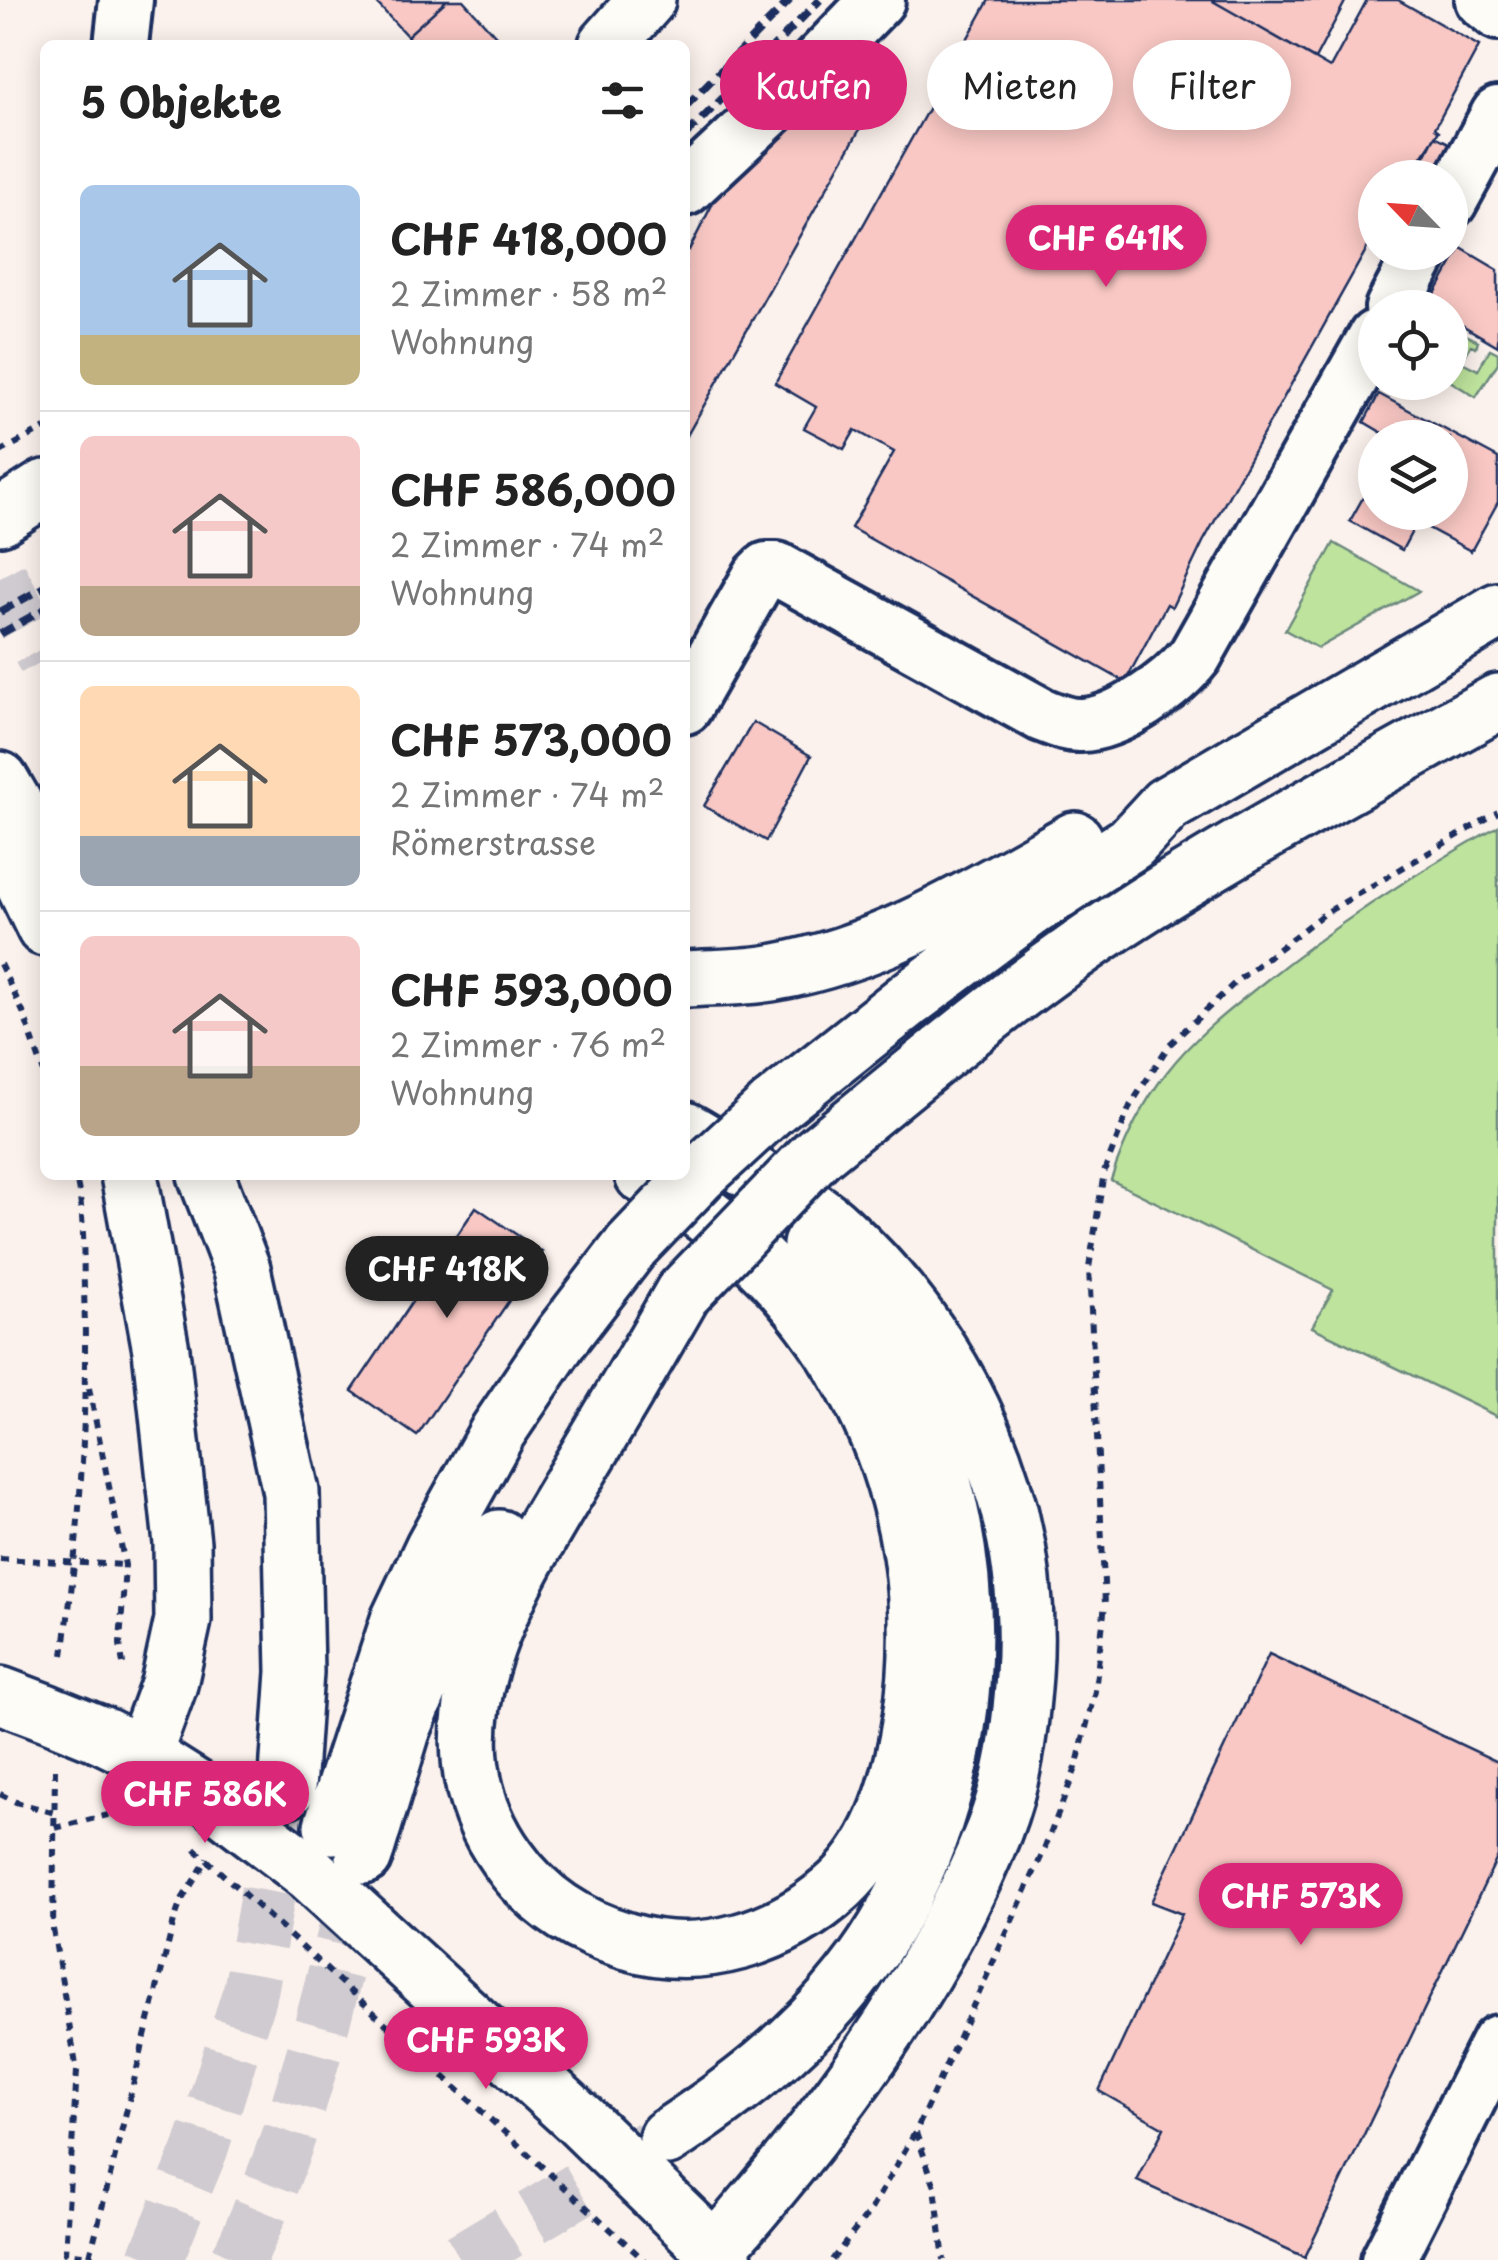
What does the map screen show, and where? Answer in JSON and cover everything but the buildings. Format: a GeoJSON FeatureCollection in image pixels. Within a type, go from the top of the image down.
{"type":"FeatureCollection","features":[{"type":"Feature","properties":{"kind":"main road"},"geometry":{"type":"LineString","coordinates":[[611,40],[647,0]]}},
{"type":"Feature","properties":{"kind":"main road"},"geometry":{"type":"LineString","coordinates":[[0,516],[40,491]]}},
{"type":"Feature","properties":{"kind":"main road"},"geometry":{"type":"LineString","coordinates":[[690,980],[776,972],[874,944],[964,902],[1115,817],[1166,805],[1498,612]]}},
{"type":"Feature","properties":{"kind":"main road"},"geometry":{"type":"LineString","coordinates":[[1166,805],[1131,843],[1030,908],[772,1108],[632,1244],[562,1336],[498,1431],[434,1546],[399,1620],[348,1841],[448,1628],[528,1485],[591,1402],[683,1293],[817,1154],[1002,1006],[1128,916],[1246,844],[1498,702]]}},
{"type":"Feature","properties":{"kind":"main road"},"geometry":{"type":"LineString","coordinates":[[0,758],[40,806]]}},
{"type":"Feature","properties":{"kind":"main road"},"geometry":{"type":"LineString","coordinates":[[0,780],[40,848]]}},
{"type":"Feature","properties":{"kind":"main road"},"geometry":{"type":"LineString","coordinates":[[0,835],[40,918]]}},
{"type":"Feature","properties":{"kind":"main road"},"geometry":{"type":"LineString","coordinates":[[0,1695],[125,1763],[214,1800],[311,1874],[581,2122],[720,2256],[872,2052],[950,1925],[995,1828],[1010,1782],[1019,1739],[1026,1646],[1024,1588],[1013,1523],[990,1449],[961,1384],[928,1331],[887,1279],[834,1226],[690,1133]]}},
{"type":"Feature","properties":{"kind":"main road"},"geometry":{"type":"LineString","coordinates":[[667,2137],[737,2090],[792,2044],[851,1978],[911,1880],[939,1808],[957,1736],[962,1681],[964,1618],[958,1553],[942,1479],[921,1417],[878,1334],[752,1173]]}},
{"type":"Feature","properties":{"kind":"main road"},"geometry":{"type":"LineString","coordinates":[[125,1763],[169,1684],[182,1620],[182,1543],[161,1350],[131,1180]]}},
{"type":"Feature","properties":{"kind":"main road"},"geometry":{"type":"LineString","coordinates":[[208,1180],[242,1269],[291,1492],[295,1672],[286,1789]]}},
{"type":"Feature","properties":{"kind":"main road"},"geometry":{"type":"LineString","coordinates":[[651,1180],[696,1210],[772,1274],[804,1307],[839,1359],[864,1403],[898,1492],[913,1556],[918,1617],[916,1686],[896,1794],[862,1858],[843,1882],[786,1923],[730,1945],[672,1950],[600,1932],[560,1911],[526,1883],[498,1846],[484,1817],[476,1791],[470,1730],[475,1686],[509,1590],[683,1293]]}},
{"type":"Feature","properties":{"kind":"street"},"geometry":{"type":"LineString","coordinates":[[121,40],[126,0]]}},
{"type":"Feature","properties":{"kind":"street"},"geometry":{"type":"LineString","coordinates":[[690,183],[789,92],[878,0]]}},
{"type":"Feature","properties":{"kind":"street"},"geometry":{"type":"LineString","coordinates":[[1482,0],[1498,13]]}},
{"type":"Feature","properties":{"kind":"street"},"geometry":{"type":"LineString","coordinates":[[1468,169],[1498,114]]}},
{"type":"Feature","properties":{"kind":"street"},"geometry":{"type":"LineString","coordinates":[[690,698],[759,577],[768,569],[777,568],[1042,716],[1080,726],[1112,717],[1167,684],[1195,656],[1358,368]]}},
{"type":"Feature","properties":{"kind":"street"},"geometry":{"type":"LineString","coordinates":[[1388,2260],[1498,2042]]}},
{"type":"Feature","properties":{"kind":"path"},"geometry":{"type":"LineString","coordinates":[[0,452],[40,431]]}},
{"type":"Feature","properties":{"kind":"path"},"geometry":{"type":"LineString","coordinates":[[832,2260],[870,2211],[916,2131],[1042,1856],[1076,1768],[1095,1690],[1105,1604],[1089,1268],[1104,1172],[1130,1106],[1168,1045],[1237,981],[1322,916],[1498,812]]}},
{"type":"Feature","properties":{"kind":"path"},"geometry":{"type":"LineString","coordinates":[[0,964],[23,1012],[40,1061]]}},
{"type":"Feature","properties":{"kind":"path"},"geometry":{"type":"LineString","coordinates":[[64,1655],[76,1565],[86,1377],[83,1258],[75,1180]]}},
{"type":"Feature","properties":{"kind":"path"},"geometry":{"type":"LineString","coordinates":[[86,1377],[125,1566],[120,1644],[123,1671]]}},
{"type":"Feature","properties":{"kind":"path"},"geometry":{"type":"LineString","coordinates":[[0,1559],[125,1566]]}},
{"type":"Feature","properties":{"kind":"path"},"geometry":{"type":"LineString","coordinates":[[125,1763],[150,1814]]}},
{"type":"Feature","properties":{"kind":"path"},"geometry":{"type":"LineString","coordinates":[[55,1828],[112,1814],[125,1763]]}},
{"type":"Feature","properties":{"kind":"path"},"geometry":{"type":"LineString","coordinates":[[55,1769],[53,1928],[77,2071],[66,2252],[90,2256],[174,1922],[181,1902],[208,1858]]}},
{"type":"Feature","properties":{"kind":"path"},"geometry":{"type":"LineString","coordinates":[[0,1794],[55,1813]]}},
{"type":"Feature","properties":{"kind":"path"},"geometry":{"type":"LineString","coordinates":[[194,1847],[641,2257]]}},
{"type":"Feature","properties":{"kind":"path"},"geometry":{"type":"LineString","coordinates":[[916,2131],[936,2187],[944,2260]]}},
{"type":"Feature","properties":{"kind":"path"},"geometry":{"type":"LineString","coordinates":[[628,2260],[641,2257]]}},
{"type":"Feature","properties":{"kind":"green space"},"geometry":{"type":"Polygon","coordinates":[[[1468,336],[1478,341],[1476,347],[1471,345],[1468,351],[1468,336]]]}},
{"type":"Feature","properties":{"kind":"green space"},"geometry":{"type":"Polygon","coordinates":[[[1490,349],[1498,353],[1498,363],[1476,397],[1468,392],[1468,365],[1478,370],[1490,349]]]}},
{"type":"Feature","properties":{"kind":"green space"},"geometry":{"type":"Polygon","coordinates":[[[1334,543],[1419,591],[1318,648],[1285,630],[1334,543]]]}},
{"type":"Feature","properties":{"kind":"green space"},"geometry":{"type":"Polygon","coordinates":[[[1498,826],[1498,1417],[1312,1327],[1333,1290],[1111,1180],[1150,1097],[1177,1060],[1212,1025],[1348,919],[1498,826]]]}},
{"type":"Feature","properties":{"kind":"tunnel"},"geometry":{"type":"LineString","coordinates":[[0,577],[40,651]]}},
{"type":"Feature","properties":{"kind":"tunnel"},"geometry":{"type":"LineString","coordinates":[[155,2260],[201,2148],[251,1989],[283,1807]]}},
{"type":"Feature","properties":{"kind":"tunnel"},"geometry":{"type":"LineString","coordinates":[[238,2260],[295,2116],[361,1867]]}},
{"type":"Feature","properties":{"kind":"tunnel"},"geometry":{"type":"LineString","coordinates":[[461,2260],[665,2138]]}},
{"type":"Feature","properties":{"kind":"railway"},"geometry":{"type":"LineString","coordinates":[[690,102],[790,0]]}},
{"type":"Feature","properties":{"kind":"railway"},"geometry":{"type":"LineString","coordinates":[[690,131],[820,0]]}},
{"type":"Feature","properties":{"kind":"railway"},"geometry":{"type":"LineString","coordinates":[[0,612],[40,590]]}},
{"type":"Feature","properties":{"kind":"railway"},"geometry":{"type":"LineString","coordinates":[[0,634],[40,612]]}}]}
